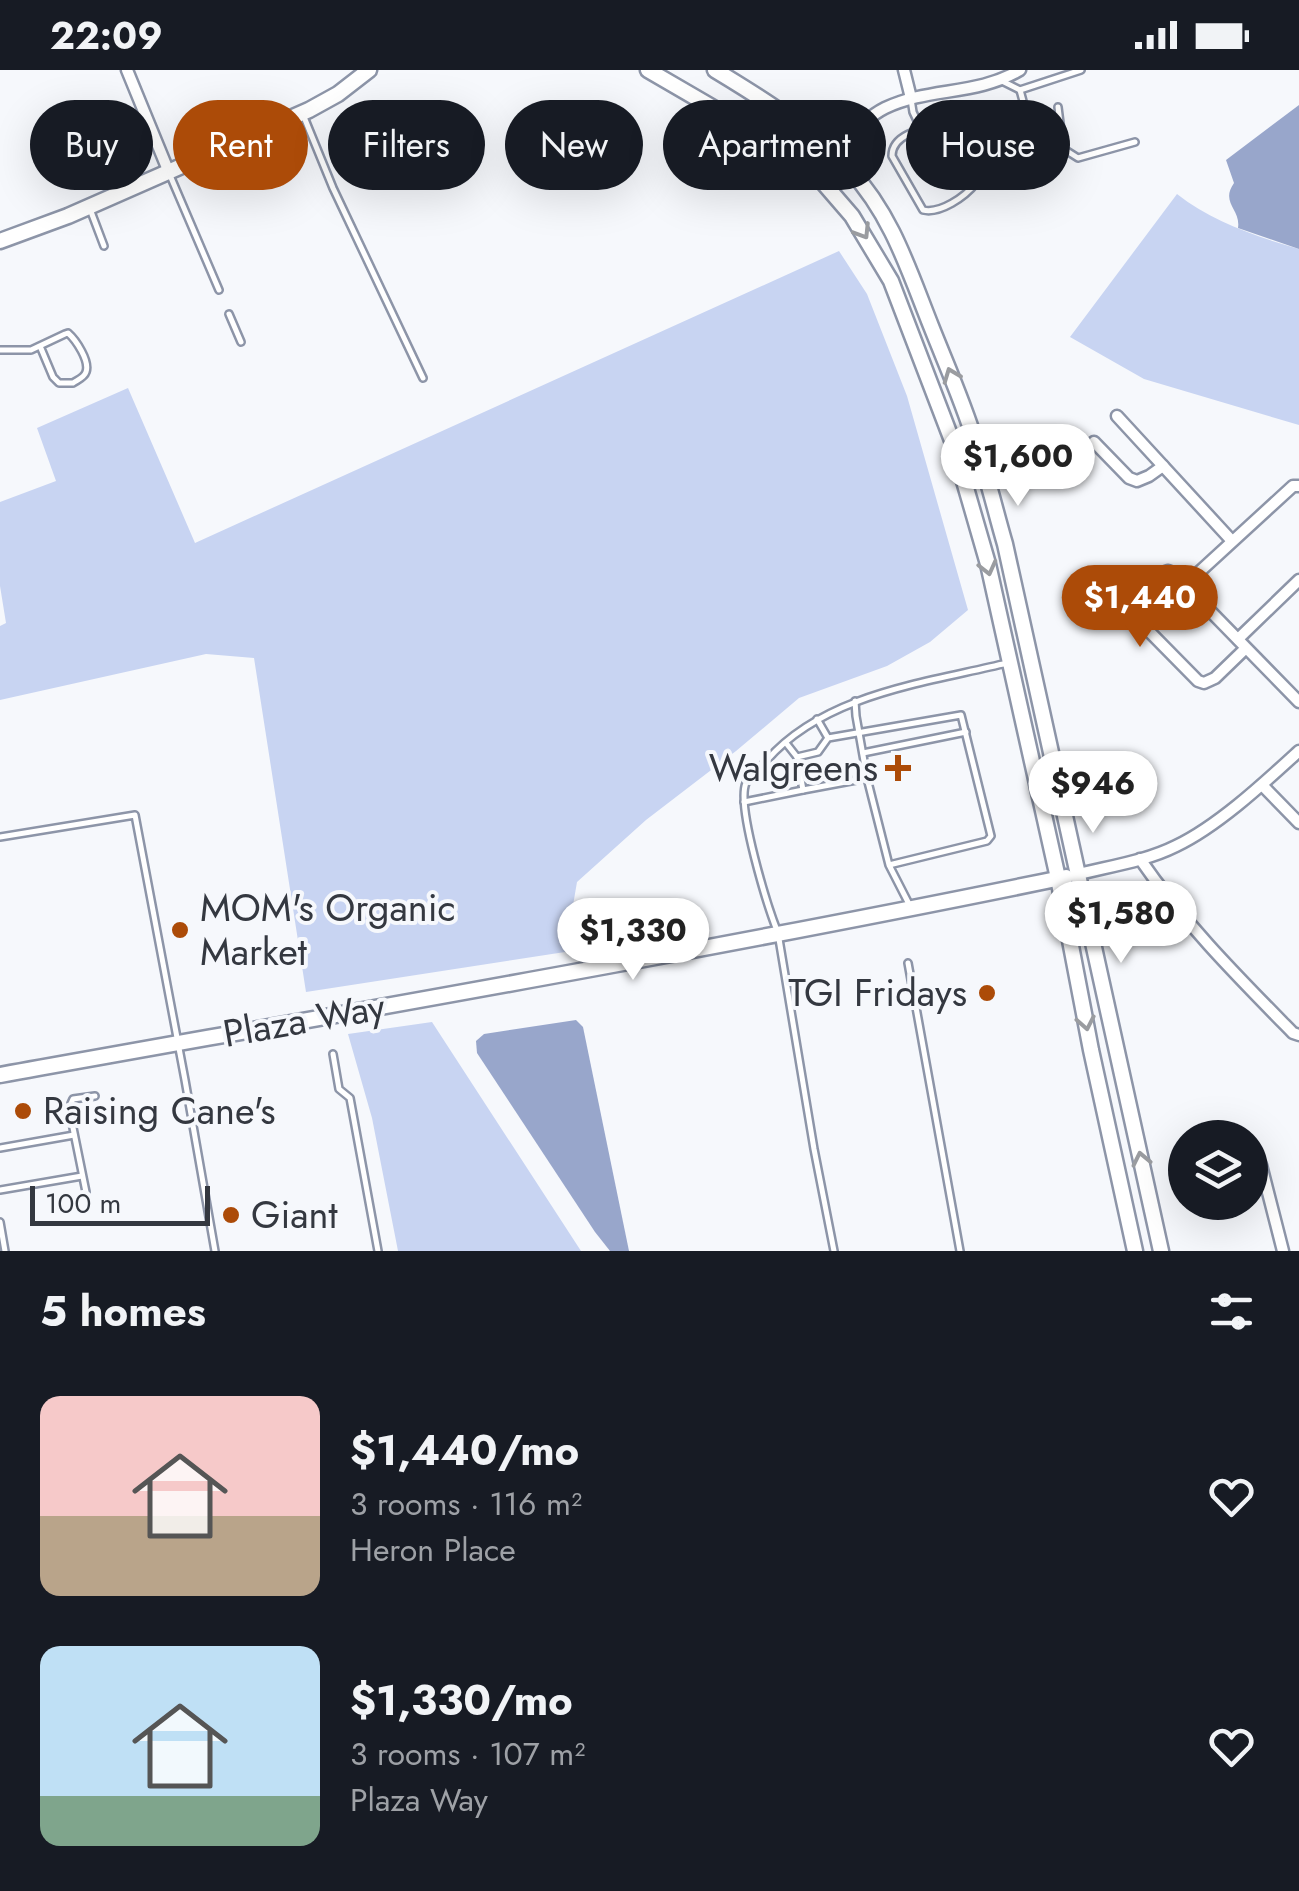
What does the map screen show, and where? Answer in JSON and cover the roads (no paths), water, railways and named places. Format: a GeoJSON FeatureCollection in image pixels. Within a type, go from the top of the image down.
{"type":"FeatureCollection","features":[{"type":"Feature","properties":{"kind":"main road"},"geometry":{"type":"LineString","coordinates":[[308,110],[338,94],[369,70]]}},
{"type":"Feature","properties":{"kind":"main road"},"geometry":{"type":"LineString","coordinates":[[648,70],[807,166],[841,202],[891,281],[953,443],[988,564],[1135,1251]]}},
{"type":"Feature","properties":{"kind":"main road"},"geometry":{"type":"LineString","coordinates":[[715,70],[762,100]]}},
{"type":"Feature","properties":{"kind":"main road"},"geometry":{"type":"LineString","coordinates":[[0,241],[173,168]]}},
{"type":"Feature","properties":{"kind":"main road"},"geometry":{"type":"LineString","coordinates":[[865,190],[913,275],[976,442],[1005,544],[1161,1251]]}},
{"type":"Feature","properties":{"kind":"main road","name":"Plaza Way"},"geometry":{"type":"LineString","coordinates":[[0,1075],[1079,874]]}},
{"type":"Feature","properties":{"kind":"street"},"geometry":{"type":"LineString","coordinates":[[127,70],[168,170]]}},
{"type":"Feature","properties":{"kind":"street"},"geometry":{"type":"LineString","coordinates":[[904,70],[911,98]]}},
{"type":"Feature","properties":{"kind":"street"},"geometry":{"type":"LineString","coordinates":[[886,107],[911,98],[1002,81],[1020,70]]}},
{"type":"Feature","properties":{"kind":"street"},"geometry":{"type":"LineString","coordinates":[[1116,416],[1232,541]]}},
{"type":"Feature","properties":{"kind":"street"},"geometry":{"type":"LineString","coordinates":[[1094,442],[1130,478],[1143,479],[1163,466]]}},
{"type":"Feature","properties":{"kind":"street"},"geometry":{"type":"LineString","coordinates":[[1185,586],[1293,486],[1299,486]]}},
{"type":"Feature","properties":{"kind":"street"},"geometry":{"type":"LineString","coordinates":[[1299,580],[1242,644],[1215,678],[1204,683],[1128,607],[1131,599],[1159,573],[1173,573],[1185,586],[1242,644],[1299,702]]}},
{"type":"Feature","properties":{"kind":"street"},"geometry":{"type":"LineString","coordinates":[[1079,874],[1171,849],[1262,784],[1299,751]]}},
{"type":"Feature","properties":{"kind":"street"},"geometry":{"type":"LineString","coordinates":[[1262,784],[1299,823]]}},
{"type":"Feature","properties":{"kind":"street"},"geometry":{"type":"LineString","coordinates":[[1140,859],[1165,896],[1201,937],[1299,1036]]}},
{"type":"Feature","properties":{"kind":"street"},"geometry":{"type":"LineString","coordinates":[[1268,1192],[1283,1251]]}},
{"type":"Feature","properties":{"kind":"lane"},"geometry":{"type":"LineString","coordinates":[[1002,81],[1020,90],[1080,70]]}},
{"type":"Feature","properties":{"kind":"lane"},"geometry":{"type":"LineString","coordinates":[[1020,90],[1023,100]]}},
{"type":"Feature","properties":{"kind":"lane"},"geometry":{"type":"LineString","coordinates":[[308,128],[423,378]]}},
{"type":"Feature","properties":{"kind":"lane"},"geometry":{"type":"LineString","coordinates":[[906,137],[892,147],[892,156],[906,181]]}},
{"type":"Feature","properties":{"kind":"lane"},"geometry":{"type":"LineString","coordinates":[[1070,153],[1078,158],[1135,142]]}},
{"type":"Feature","properties":{"kind":"lane"},"geometry":{"type":"LineString","coordinates":[[168,170],[219,290]]}},
{"type":"Feature","properties":{"kind":"lane"},"geometry":{"type":"LineString","coordinates":[[911,190],[922,210],[930,212],[971,190]]}},
{"type":"Feature","properties":{"kind":"lane"},"geometry":{"type":"LineString","coordinates":[[89,206],[104,246]]}},
{"type":"Feature","properties":{"kind":"lane"},"geometry":{"type":"LineString","coordinates":[[229,314],[241,342]]}},
{"type":"Feature","properties":{"kind":"lane"},"geometry":{"type":"LineString","coordinates":[[0,350],[31,350],[64,334],[71,335],[87,365],[85,373],[73,384],[59,383],[40,346]]}},
{"type":"Feature","properties":{"kind":"lane"},"geometry":{"type":"LineString","coordinates":[[834,1251],[778,933],[767,906],[744,802],[746,783],[774,752],[817,719],[855,701],[1010,662]]}},
{"type":"Feature","properties":{"kind":"lane"},"geometry":{"type":"LineString","coordinates":[[855,701],[867,778],[889,865],[912,908]]}},
{"type":"Feature","properties":{"kind":"lane"},"geometry":{"type":"LineString","coordinates":[[798,757],[818,752],[828,738],[956,714],[962,717],[990,840],[889,865]]}},
{"type":"Feature","properties":{"kind":"lane"},"geometry":{"type":"LineString","coordinates":[[817,719],[828,738]]}},
{"type":"Feature","properties":{"kind":"lane"},"geometry":{"type":"LineString","coordinates":[[863,753],[966,732]]}},
{"type":"Feature","properties":{"kind":"lane"},"geometry":{"type":"LineString","coordinates":[[786,743],[798,757],[802,790]]}},
{"type":"Feature","properties":{"kind":"lane"},"geometry":{"type":"LineString","coordinates":[[744,802],[867,778]]}},
{"type":"Feature","properties":{"kind":"lane"},"geometry":{"type":"LineString","coordinates":[[0,836],[135,816],[214,1251]]}},
{"type":"Feature","properties":{"kind":"lane"},"geometry":{"type":"LineString","coordinates":[[616,921],[657,913],[674,904]]}},
{"type":"Feature","properties":{"kind":"lane"},"geometry":{"type":"LineString","coordinates":[[908,963],[960,1251]]}},
{"type":"Feature","properties":{"kind":"lane"},"geometry":{"type":"LineString","coordinates":[[333,1054],[340,1089],[350,1098],[378,1251]]}},
{"type":"Feature","properties":{"kind":"lane"},"geometry":{"type":"LineString","coordinates":[[86,1192],[68,1108],[74,1099],[95,1096]]}},
{"type":"Feature","properties":{"kind":"lane"},"geometry":{"type":"LineString","coordinates":[[0,1148],[74,1135]]}},
{"type":"Feature","properties":{"kind":"lane"},"geometry":{"type":"LineString","coordinates":[[0,1190],[82,1176]]}},
{"type":"Feature","properties":{"kind":"lane"},"geometry":{"type":"LineString","coordinates":[[0,1222],[5,1251]]}},
{"type":"Feature","properties":{"kind":"place","name":"Walgreens"},"geometry":{"type":"Point","coordinates":[898,768]}},
{"type":"Feature","properties":{"kind":"place","name":"MOM's Organic Market"},"geometry":{"type":"Point","coordinates":[180,930]}},
{"type":"Feature","properties":{"kind":"place","name":"TGI Fridays"},"geometry":{"type":"Point","coordinates":[987,993]}},
{"type":"Feature","properties":{"kind":"place","name":"Raising Cane's"},"geometry":{"type":"Point","coordinates":[23,1111]}},
{"type":"Feature","properties":{"kind":"place","name":"Giant"},"geometry":{"type":"Point","coordinates":[231,1215]}}]}
